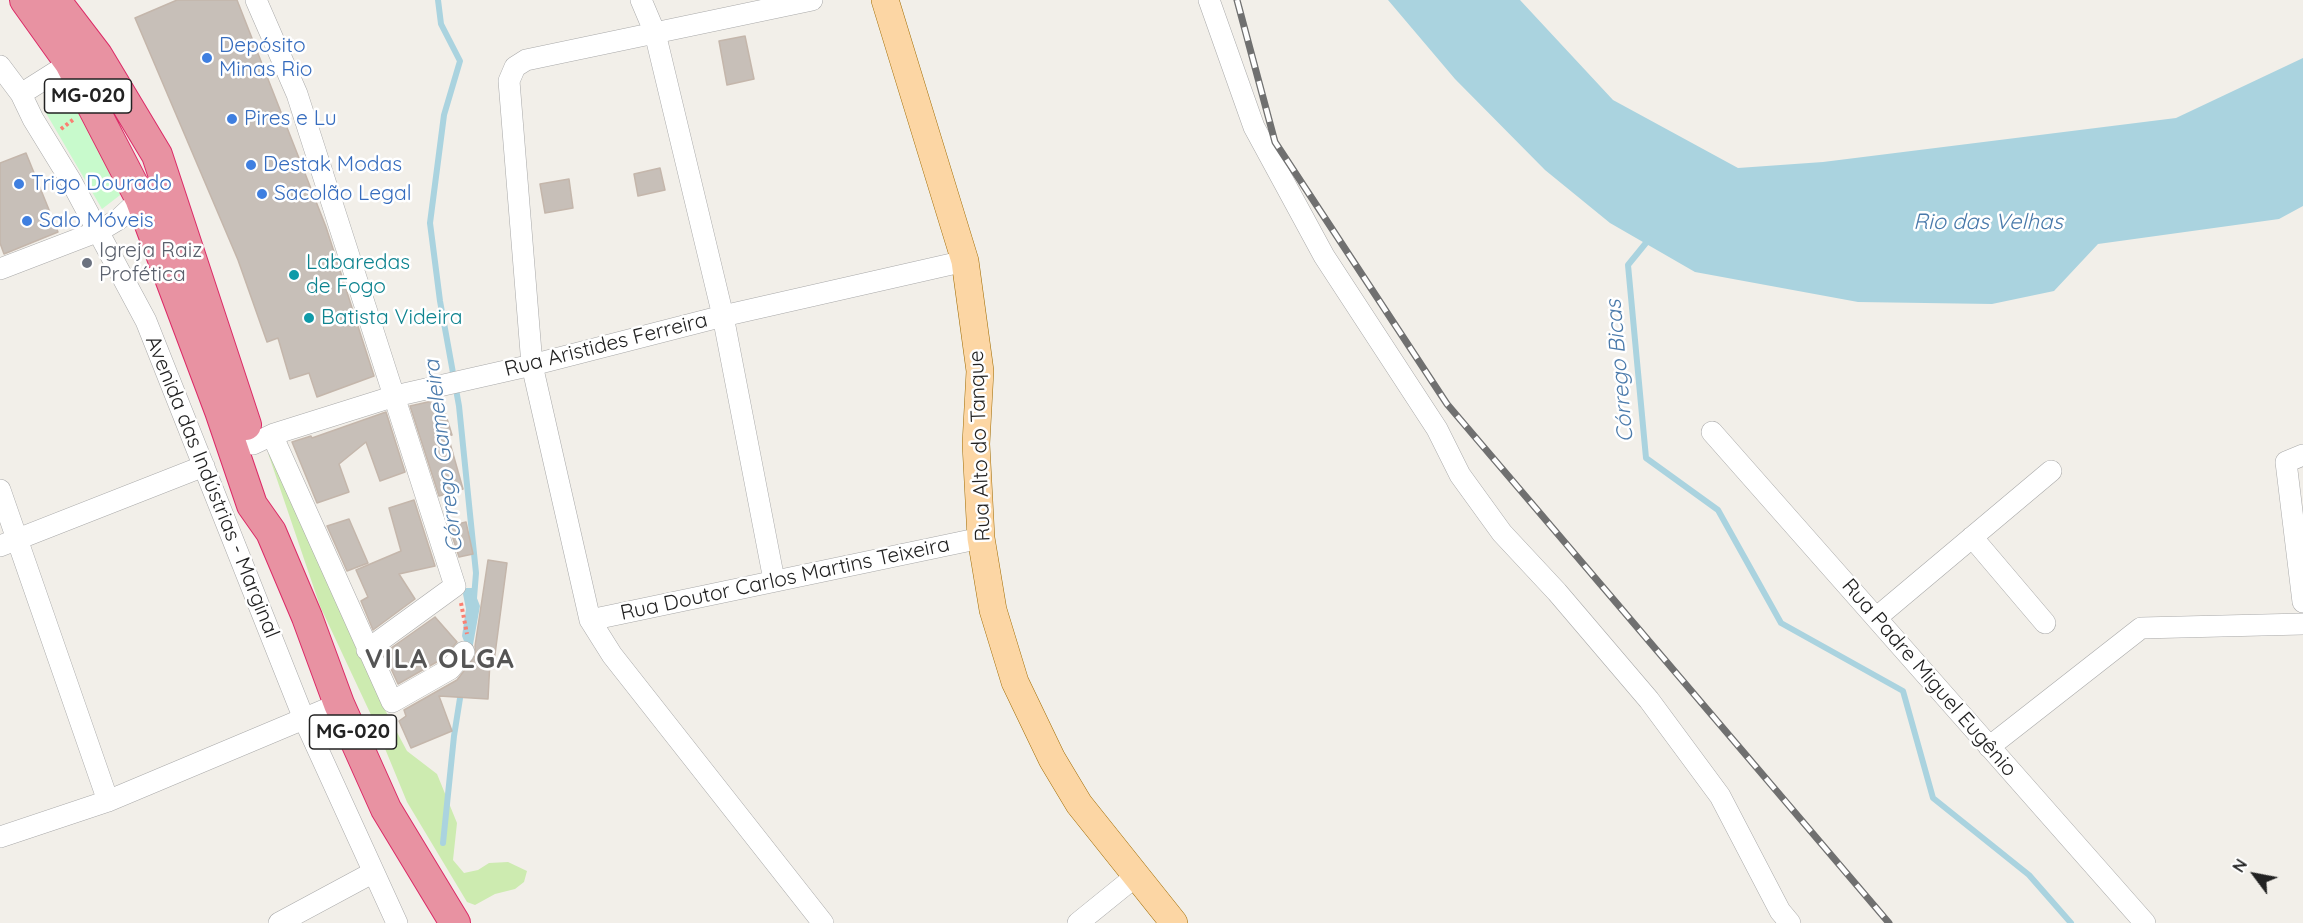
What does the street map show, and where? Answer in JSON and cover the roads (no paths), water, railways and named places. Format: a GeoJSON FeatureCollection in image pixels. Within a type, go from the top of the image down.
{"type":"FeatureCollection","features":[{"type":"Feature","properties":{"kind":"highway","name":"MG-020"},"geometry":{"type":"LineString","coordinates":[[26,0],[83,59],[157,155],[264,439],[271,500],[271,532]]}},
{"type":"Feature","properties":{"kind":"highway","name":"MG-020"},"geometry":{"type":"LineString","coordinates":[[55,0],[83,59],[91,102],[140,198],[220,411],[252,505],[271,532],[307,617],[339,704],[386,808],[455,923]]}},
{"type":"Feature","properties":{"kind":"main road","name":"Rua Alto do Tanque"},"geometry":{"type":"LineString","coordinates":[[885,0],[965,261],[980,371],[976,444],[981,538],[993,610],[1016,682],[1052,759],[1079,804],[1174,923]]}},
{"type":"Feature","properties":{"kind":"street"},"geometry":{"type":"LineString","coordinates":[[256,0],[297,94],[457,591],[367,650]]}},
{"type":"Feature","properties":{"kind":"street"},"geometry":{"type":"LineString","coordinates":[[641,0],[655,33],[723,316],[774,580]]}},
{"type":"Feature","properties":{"kind":"street"},"geometry":{"type":"LineString","coordinates":[[812,0],[526,60],[515,67],[510,81],[532,365],[590,620],[626,673],[823,923]]}},
{"type":"Feature","properties":{"kind":"street"},"geometry":{"type":"LineString","coordinates":[[1209,0],[1254,127],[1324,256],[1437,429],[1460,475],[1502,533],[1557,592],[1649,700],[1720,796],[1780,910],[1790,923]]}},
{"type":"Feature","properties":{"kind":"street"},"geometry":{"type":"LineString","coordinates":[[21,94],[83,59]]}},
{"type":"Feature","properties":{"kind":"street","name":"Avenida das Indústrias - Marginal"},"geometry":{"type":"LineString","coordinates":[[0,66],[21,94],[45,140],[99,231],[146,321],[304,719],[372,873],[397,923]]}},
{"type":"Feature","properties":{"kind":"street"},"geometry":{"type":"LineString","coordinates":[[0,269],[99,231],[119,219],[140,198],[165,179]]}},
{"type":"Feature","properties":{"kind":"street","name":"Rua Aristides Ferreira"},"geometry":{"type":"LineString","coordinates":[[264,439],[395,396],[440,384],[532,365],[723,316],[965,261]]}},
{"type":"Feature","properties":{"kind":"street","name":"Rua Padre Miguel Eugênio"},"geometry":{"type":"LineString","coordinates":[[1712,432],[2145,923]]}},
{"type":"Feature","properties":{"kind":"street"},"geometry":{"type":"LineString","coordinates":[[264,439],[392,702],[450,669],[464,652]]}},
{"type":"Feature","properties":{"kind":"street"},"geometry":{"type":"LineString","coordinates":[[2294,459],[2303,602]]}},
{"type":"Feature","properties":{"kind":"street"},"geometry":{"type":"LineString","coordinates":[[9,542],[204,466]]}},
{"type":"Feature","properties":{"kind":"street"},"geometry":{"type":"LineString","coordinates":[[1876,618],[2051,471]]}},
{"type":"Feature","properties":{"kind":"street"},"geometry":{"type":"LineString","coordinates":[[0,490],[9,542],[108,801]]}},
{"type":"Feature","properties":{"kind":"street"},"geometry":{"type":"LineString","coordinates":[[1972,537],[2045,622]]}},
{"type":"Feature","properties":{"kind":"street","name":"Rua Doutor Carlos Martins Teixeira"},"geometry":{"type":"LineString","coordinates":[[590,620],[981,538]]}},
{"type":"Feature","properties":{"kind":"street"},"geometry":{"type":"LineString","coordinates":[[1989,747],[2141,628],[2303,624]]}},
{"type":"Feature","properties":{"kind":"street"},"geometry":{"type":"LineString","coordinates":[[0,837],[108,801],[339,704]]}},
{"type":"Feature","properties":{"kind":"street"},"geometry":{"type":"LineString","coordinates":[[279,923],[372,873]]}},
{"type":"Feature","properties":{"kind":"street"},"geometry":{"type":"LineString","coordinates":[[1078,923],[1136,876]]}},
{"type":"Feature","properties":{"kind":"water","name":"Rio das Velhas"},"geometry":{"type":"Polygon","coordinates":[[[1388,0],[1520,0],[1613,100],[1738,168],[1823,162],[2176,118],[2303,58],[2303,206],[2279,219],[2098,244],[2054,291],[1992,304],[1858,302],[1695,272],[1610,223],[1545,170],[1455,79],[1388,0]]]}},
{"type":"Feature","properties":{"kind":"water"},"geometry":{"type":"Polygon","coordinates":[[[465,588],[473,588],[480,606],[472,650],[467,649],[462,636],[466,609],[463,594],[465,588]]]}},
{"type":"Feature","properties":{"kind":"waterway","name":"Córrego Gameleira"},"geometry":{"type":"LineString","coordinates":[[438,0],[441,24],[460,61],[444,115],[430,223],[440,301],[459,406],[476,573],[474,598]]}},
{"type":"Feature","properties":{"kind":"waterway","name":"Córrego Bicas"},"geometry":{"type":"LineString","coordinates":[[1650,238],[1628,265],[1646,458],[1718,510],[1781,623],[1903,691],[1933,798],[2029,875],[2071,923]]}},
{"type":"Feature","properties":{"kind":"waterway","name":"Córrego Gameleira"},"geometry":{"type":"LineString","coordinates":[[443,843],[461,692]]}},
{"type":"Feature","properties":{"kind":"railway"},"geometry":{"type":"LineString","coordinates":[[1237,0],[1275,142],[1447,404],[1889,923]]}},
{"type":"Feature","properties":{"kind":"place","name":"Depósito Minas Rio"},"geometry":{"type":"Point","coordinates":[207,58]}},
{"type":"Feature","properties":{"kind":"place","name":"Pires e Lu"},"geometry":{"type":"Point","coordinates":[232,119]}},
{"type":"Feature","properties":{"kind":"place","name":"Destak Modas"},"geometry":{"type":"Point","coordinates":[251,165]}},
{"type":"Feature","properties":{"kind":"place","name":"Trigo Dourado"},"geometry":{"type":"Point","coordinates":[19,184]}},
{"type":"Feature","properties":{"kind":"place","name":"Sacolão Legal"},"geometry":{"type":"Point","coordinates":[262,194]}},
{"type":"Feature","properties":{"kind":"place","name":"Salo Móveis"},"geometry":{"type":"Point","coordinates":[27,221]}},
{"type":"Feature","properties":{"kind":"place","name":"Igreja Raiz Profética"},"geometry":{"type":"Point","coordinates":[87,263]}},
{"type":"Feature","properties":{"kind":"place","name":"Labaredas de Fogo"},"geometry":{"type":"Point","coordinates":[294,275]}},
{"type":"Feature","properties":{"kind":"place","name":"Batista Videira"},"geometry":{"type":"Point","coordinates":[309,318]}},
{"type":"Feature","properties":{"kind":"district","name":"VILA OLGA"},"geometry":{"type":"Point","coordinates":[440,660]}}]}
